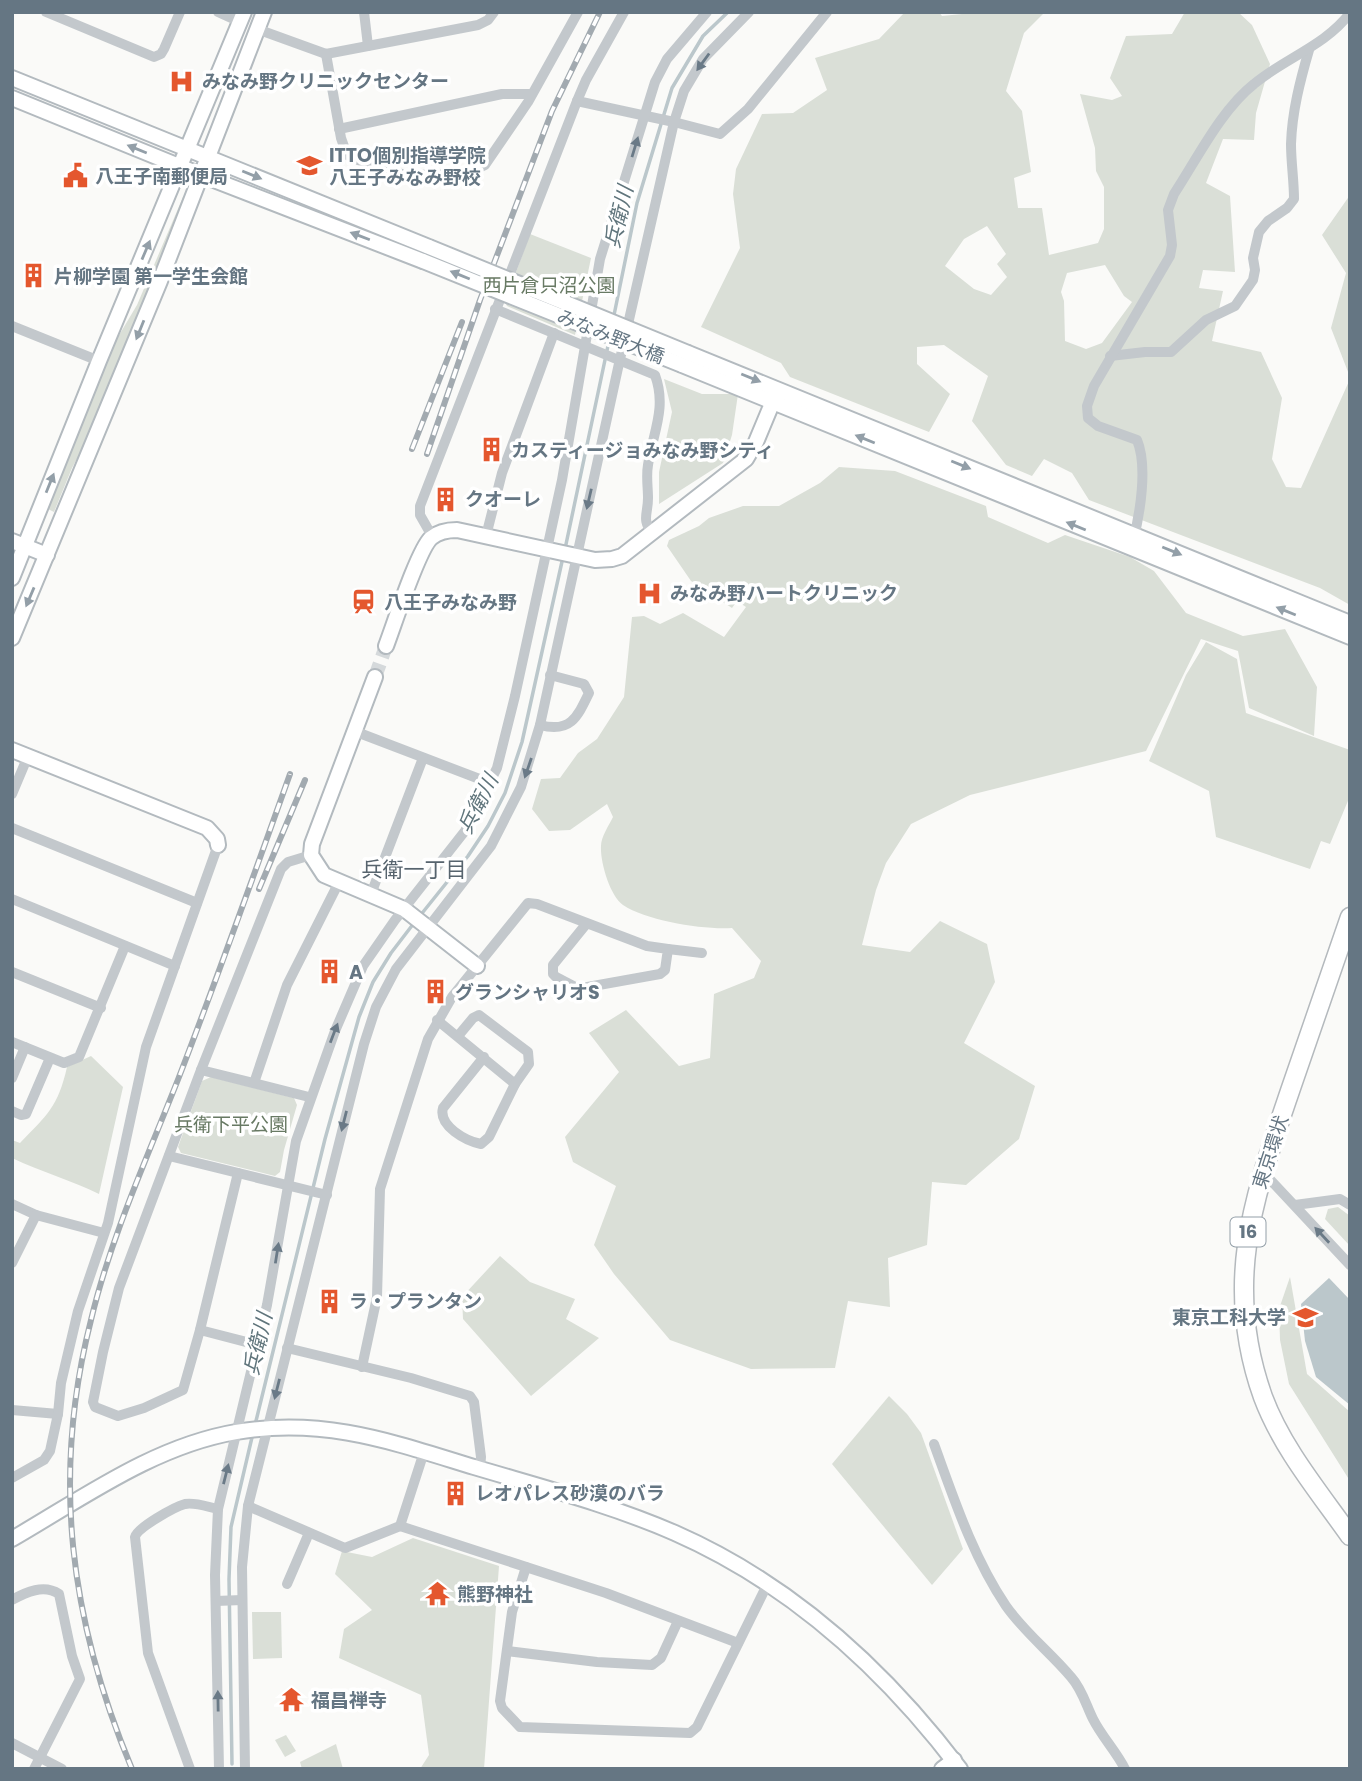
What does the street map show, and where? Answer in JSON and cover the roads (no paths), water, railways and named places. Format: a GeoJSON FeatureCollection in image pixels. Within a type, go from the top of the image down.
{"type":"FeatureCollection","features":[{"type":"Feature","properties":{"kind":"highway","name":"東京環状"},"geometry":{"type":"LineString","coordinates":[[1350,917],[1263,1172],[1253,1205],[1244,1262],[1244,1302],[1250,1349],[1264,1399],[1284,1439],[1350,1536]]}},
{"type":"Feature","properties":{"kind":"street"},"geometry":{"type":"LineString","coordinates":[[47,12],[154,57],[164,49],[180,12]]}},
{"type":"Feature","properties":{"kind":"street"},"geometry":{"type":"LineString","coordinates":[[12,578],[18,544],[189,150],[242,17],[218,12]]}},
{"type":"Feature","properties":{"kind":"street"},"geometry":{"type":"LineString","coordinates":[[12,639],[160,281],[264,12]]}},
{"type":"Feature","properties":{"kind":"street"},"geometry":{"type":"LineString","coordinates":[[364,12],[368,46]]}},
{"type":"Feature","properties":{"kind":"street"},"geometry":{"type":"LineString","coordinates":[[257,29],[326,54],[478,25],[488,20],[494,12]]}},
{"type":"Feature","properties":{"kind":"street"},"geometry":{"type":"LineString","coordinates":[[326,54],[339,129],[347,155],[369,166],[406,175],[466,174],[485,166],[531,94],[578,12]]}},
{"type":"Feature","properties":{"kind":"street"},"geometry":{"type":"LineString","coordinates":[[432,536],[420,515],[420,506],[586,80],[624,12]]}},
{"type":"Feature","properties":{"kind":"street"},"geometry":{"type":"LineString","coordinates":[[245,1769],[240,1601],[248,1506],[264,1428],[287,1348],[324,1194],[376,1007],[396,969],[427,925],[477,867],[497,836],[522,787],[540,725],[550,676],[584,346],[600,259],[649,116],[656,82],[667,60],[707,12]]}},
{"type":"Feature","properties":{"kind":"street"},"geometry":{"type":"LineString","coordinates":[[219,1769],[218,1509],[240,1431],[274,1275],[296,1140],[309,1097],[349,994],[363,966],[465,831],[491,783],[563,554],[618,359],[672,121],[684,91],[703,59],[750,12]]}},
{"type":"Feature","properties":{"kind":"street"},"geometry":{"type":"LineString","coordinates":[[578,101],[720,134],[748,109],[827,12]]}},
{"type":"Feature","properties":{"kind":"street"},"geometry":{"type":"LineString","coordinates":[[1133,542],[1140,505],[1142,451],[1137,440],[1098,426],[1088,418],[1087,406],[1094,386],[1170,256],[1172,245],[1168,210],[1174,194],[1236,101],[1254,84],[1309,50],[1350,13]]}},
{"type":"Feature","properties":{"kind":"street"},"geometry":{"type":"LineString","coordinates":[[1110,356],[1171,352],[1206,320],[1235,306],[1253,280],[1253,258],[1259,232],[1294,199],[1292,132],[1300,83],[1309,50]]}},
{"type":"Feature","properties":{"kind":"street"},"geometry":{"type":"LineString","coordinates":[[12,78],[207,157],[426,254]]}},
{"type":"Feature","properties":{"kind":"street"},"geometry":{"type":"LineString","coordinates":[[339,129],[502,94],[531,94]]}},
{"type":"Feature","properties":{"kind":"street"},"geometry":{"type":"LineString","coordinates":[[12,98],[201,175],[426,254]]}},
{"type":"Feature","properties":{"kind":"street","name":"みなみ野大橋"},"geometry":{"type":"LineString","coordinates":[[426,254],[1133,542]]}},
{"type":"Feature","properties":{"kind":"street"},"geometry":{"type":"LineString","coordinates":[[495,309],[653,373],[661,400],[647,472],[645,522],[653,534]]}},
{"type":"Feature","properties":{"kind":"street"},"geometry":{"type":"LineString","coordinates":[[12,326],[99,361]]}},
{"type":"Feature","properties":{"kind":"street"},"geometry":{"type":"LineString","coordinates":[[486,536],[502,473],[554,333]]}},
{"type":"Feature","properties":{"kind":"street"},"geometry":{"type":"LineString","coordinates":[[386,646],[421,553],[432,536],[452,530],[595,560],[612,559],[626,554],[746,459],[757,442],[776,396]]}},
{"type":"Feature","properties":{"kind":"street"},"geometry":{"type":"LineString","coordinates":[[1133,542],[1350,622]]}},
{"type":"Feature","properties":{"kind":"street"},"geometry":{"type":"LineString","coordinates":[[1133,542],[1350,637]]}},
{"type":"Feature","properties":{"kind":"street"},"geometry":{"type":"LineString","coordinates":[[18,544],[47,555]]}},
{"type":"Feature","properties":{"kind":"street"},"geometry":{"type":"LineString","coordinates":[[540,725],[556,729],[566,726],[580,710],[589,693],[584,684],[550,676]]}},
{"type":"Feature","properties":{"kind":"street"},"geometry":{"type":"LineString","coordinates":[[374,677],[312,844],[311,855],[324,875],[407,911],[477,966]]}},
{"type":"Feature","properties":{"kind":"street"},"geometry":{"type":"LineString","coordinates":[[354,731],[491,783]]}},
{"type":"Feature","properties":{"kind":"street"},"geometry":{"type":"LineString","coordinates":[[12,750],[207,828],[218,845],[146,1047],[104,1233],[78,1311],[61,1383],[58,1415],[50,1451],[12,1478]]}},
{"type":"Feature","properties":{"kind":"street"},"geometry":{"type":"LineString","coordinates":[[12,794],[28,756]]}},
{"type":"Feature","properties":{"kind":"street"},"geometry":{"type":"LineString","coordinates":[[370,894],[423,758]]}},
{"type":"Feature","properties":{"kind":"street"},"geometry":{"type":"LineString","coordinates":[[12,828],[197,903]]}},
{"type":"Feature","properties":{"kind":"street"},"geometry":{"type":"LineString","coordinates":[[239,1173],[183,1390],[144,1408],[118,1416],[95,1407],[93,1402],[116,1300],[201,1070],[281,869],[288,862],[311,855]]}},
{"type":"Feature","properties":{"kind":"street"},"geometry":{"type":"LineString","coordinates":[[254,1083],[287,985],[339,882]]}},
{"type":"Feature","properties":{"kind":"street"},"geometry":{"type":"LineString","coordinates":[[12,899],[175,966]]}},
{"type":"Feature","properties":{"kind":"street"},"geometry":{"type":"LineString","coordinates":[[362,1367],[377,1297],[380,1189],[428,1039],[437,1020],[528,903],[537,904],[646,946],[702,953]]}},
{"type":"Feature","properties":{"kind":"street"},"geometry":{"type":"LineString","coordinates":[[587,923],[553,965],[552,970],[555,977],[577,988],[660,974],[666,970],[668,949]]}},
{"type":"Feature","properties":{"kind":"street"},"geometry":{"type":"LineString","coordinates":[[12,1042],[64,1063],[79,1057],[125,946]]}},
{"type":"Feature","properties":{"kind":"street"},"geometry":{"type":"LineString","coordinates":[[12,972],[101,1007]]}},
{"type":"Feature","properties":{"kind":"street"},"geometry":{"type":"LineString","coordinates":[[458,1036],[473,1018],[480,1015],[528,1052],[529,1064],[515,1084],[486,1142],[477,1143],[443,1122],[441,1114],[484,1057]]}},
{"type":"Feature","properties":{"kind":"street"},"geometry":{"type":"LineString","coordinates":[[437,1020],[515,1084]]}},
{"type":"Feature","properties":{"kind":"street"},"geometry":{"type":"LineString","coordinates":[[12,1078],[25,1047]]}},
{"type":"Feature","properties":{"kind":"street"},"geometry":{"type":"LineString","coordinates":[[12,1111],[26,1114],[50,1058]]}},
{"type":"Feature","properties":{"kind":"street"},"geometry":{"type":"LineString","coordinates":[[201,1070],[309,1097]]}},
{"type":"Feature","properties":{"kind":"street"},"geometry":{"type":"LineString","coordinates":[[169,1156],[324,1194]]}},
{"type":"Feature","properties":{"kind":"street"},"geometry":{"type":"LineString","coordinates":[[1263,1172],[1350,1265]]}},
{"type":"Feature","properties":{"kind":"street"},"geometry":{"type":"LineString","coordinates":[[1295,1205],[1340,1199],[1350,1205]]}},
{"type":"Feature","properties":{"kind":"street"},"geometry":{"type":"LineString","coordinates":[[12,1204],[36,1216],[104,1233]]}},
{"type":"Feature","properties":{"kind":"street"},"geometry":{"type":"LineString","coordinates":[[12,1263],[36,1216]]}},
{"type":"Feature","properties":{"kind":"street"},"geometry":{"type":"LineString","coordinates":[[200,1330],[258,1345]]}},
{"type":"Feature","properties":{"kind":"street"},"geometry":{"type":"LineString","coordinates":[[287,1348],[470,1396],[474,1402],[480,1468]]}},
{"type":"Feature","properties":{"kind":"street"},"geometry":{"type":"LineString","coordinates":[[12,1410],[58,1415]]}},
{"type":"Feature","properties":{"kind":"street"},"geometry":{"type":"LineString","coordinates":[[12,1539],[154,1458],[200,1441],[264,1428],[332,1429],[378,1438],[637,1518],[708,1548],[768,1584],[831,1630],[868,1662],[902,1697],[952,1766]]}},
{"type":"Feature","properties":{"kind":"street"},"geometry":{"type":"LineString","coordinates":[[934,1444],[976,1551],[995,1588],[1022,1627],[1073,1678],[1099,1729],[1125,1769]]}},
{"type":"Feature","properties":{"kind":"street"},"geometry":{"type":"LineString","coordinates":[[400,1526],[424,1452]]}},
{"type":"Feature","properties":{"kind":"street"},"geometry":{"type":"LineString","coordinates":[[190,1769],[148,1653],[135,1537],[139,1530],[182,1505],[218,1509]]}},
{"type":"Feature","properties":{"kind":"street"},"geometry":{"type":"LineString","coordinates":[[248,1506],[345,1548],[400,1526],[606,1593],[738,1643]]}},
{"type":"Feature","properties":{"kind":"street"},"geometry":{"type":"LineString","coordinates":[[287,1584],[309,1533]]}},
{"type":"Feature","properties":{"kind":"street"},"geometry":{"type":"LineString","coordinates":[[526,1567],[512,1612],[500,1705],[520,1727],[690,1733],[697,1727],[768,1584]]}},
{"type":"Feature","properties":{"kind":"street"},"geometry":{"type":"LineString","coordinates":[[12,1600],[28,1591],[52,1590],[59,1594],[72,1656],[80,1679],[34,1769]]}},
{"type":"Feature","properties":{"kind":"street"},"geometry":{"type":"LineString","coordinates":[[220,1601],[240,1601]]}},
{"type":"Feature","properties":{"kind":"street"},"geometry":{"type":"LineString","coordinates":[[507,1651],[597,1662],[652,1665],[661,1658],[678,1620]]}},
{"type":"Feature","properties":{"kind":"street"},"geometry":{"type":"LineString","coordinates":[[12,1743],[62,1769]]}},
{"type":"Feature","properties":{"kind":"waterway","name":"兵衛川"},"geometry":{"type":"LineString","coordinates":[[613,320],[637,203],[672,88],[703,36],[728,12]]}},
{"type":"Feature","properties":{"kind":"waterway","name":"兵衛川"},"geometry":{"type":"LineString","coordinates":[[565,549],[609,341]]}},
{"type":"Feature","properties":{"kind":"waterway","name":"兵衛川"},"geometry":{"type":"LineString","coordinates":[[419,917],[468,856],[505,793],[522,742],[563,557]]}},
{"type":"Feature","properties":{"kind":"waterway","name":"兵衛川"},"geometry":{"type":"LineString","coordinates":[[255,1425],[325,1139],[359,1017],[373,982],[414,923]]}},
{"type":"Feature","properties":{"kind":"waterway","name":"兵衛川"},"geometry":{"type":"LineString","coordinates":[[232,1764],[229,1579],[231,1527],[253,1433]]}},
{"type":"Feature","properties":{"kind":"tunnel"},"geometry":{"type":"LineString","coordinates":[[375,677],[386,646]]}},
{"type":"Feature","properties":{"kind":"railway"},"geometry":{"type":"LineString","coordinates":[[427,454],[480,300],[552,111],[600,12]]}},
{"type":"Feature","properties":{"kind":"railway"},"geometry":{"type":"LineString","coordinates":[[412,449],[462,322]]}},
{"type":"Feature","properties":{"kind":"railway"},"geometry":{"type":"LineString","coordinates":[[132,1769],[94,1658],[81,1603],[73,1548],[70,1492],[72,1436],[79,1378],[99,1289],[119,1227],[236,926],[290,774]]}},
{"type":"Feature","properties":{"kind":"railway"},"geometry":{"type":"LineString","coordinates":[[259,889],[305,780]]}},
{"type":"Feature","properties":{"kind":"place","name":"みなみ野クリニックセンター"},"geometry":{"type":"Point","coordinates":[182,81]}},
{"type":"Feature","properties":{"kind":"place","name":"ITTO個別指導学院 八王子みなみ野校"},"geometry":{"type":"Point","coordinates":[309,166]}},
{"type":"Feature","properties":{"kind":"place","name":"八王子南郵便局"},"geometry":{"type":"Point","coordinates":[75,176]}},
{"type":"Feature","properties":{"kind":"place","name":"片柳学園 第一学生会館"},"geometry":{"type":"Point","coordinates":[34,276]}},
{"type":"Feature","properties":{"kind":"place","name":"カスティージョみなみ野シティ"},"geometry":{"type":"Point","coordinates":[491,450]}},
{"type":"Feature","properties":{"kind":"place","name":"クオーレ"},"geometry":{"type":"Point","coordinates":[445,499]}},
{"type":"Feature","properties":{"kind":"place","name":"みなみ野ハートクリニック"},"geometry":{"type":"Point","coordinates":[650,593]}},
{"type":"Feature","properties":{"kind":"place","name":"八王子みなみ野"},"geometry":{"type":"Point","coordinates":[364,602]}},
{"type":"Feature","properties":{"kind":"place","name":"A"},"geometry":{"type":"Point","coordinates":[329,972]}},
{"type":"Feature","properties":{"kind":"place","name":"グランシャリオS"},"geometry":{"type":"Point","coordinates":[435,992]}},
{"type":"Feature","properties":{"kind":"place","name":"ラ・プランタン"},"geometry":{"type":"Point","coordinates":[329,1301]}},
{"type":"Feature","properties":{"kind":"place","name":"東京工科大学"},"geometry":{"type":"Point","coordinates":[1306,1317]}},
{"type":"Feature","properties":{"kind":"place","name":"レオパレス砂漠のバラ"},"geometry":{"type":"Point","coordinates":[455,1493]}},
{"type":"Feature","properties":{"kind":"place","name":"熊野神社"},"geometry":{"type":"Point","coordinates":[437,1594]}},
{"type":"Feature","properties":{"kind":"place","name":"福昌禅寺"},"geometry":{"type":"Point","coordinates":[291,1700]}},
{"type":"Feature","properties":{"kind":"district","name":"兵衛一丁目"},"geometry":{"type":"Point","coordinates":[414,870]}},
{"type":"Feature","properties":{"kind":"park label","name":"西片倉只沼公園"},"geometry":{"type":"Point","coordinates":[549,285]}},
{"type":"Feature","properties":{"kind":"park label","name":"兵衛下平公園"},"geometry":{"type":"Point","coordinates":[231,1124]}}]}
